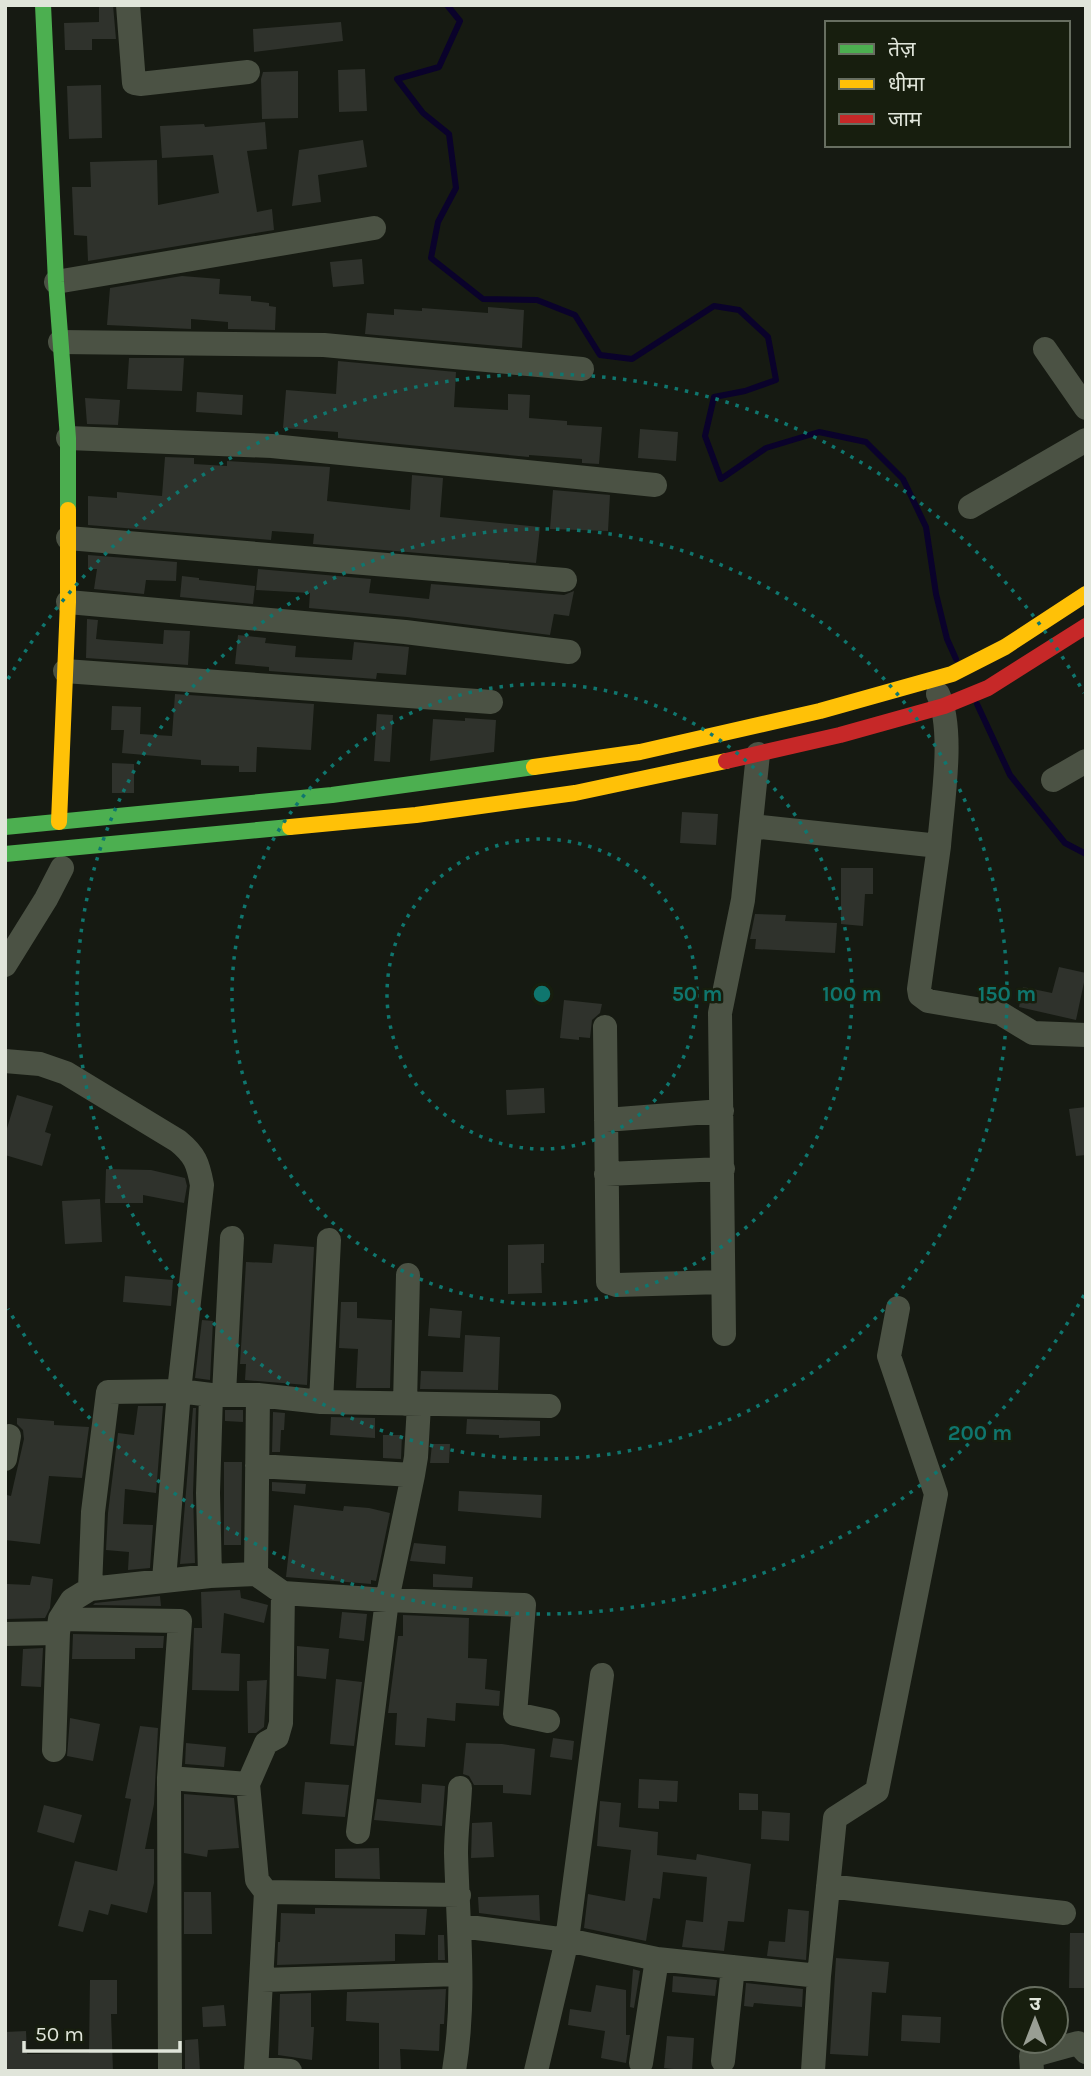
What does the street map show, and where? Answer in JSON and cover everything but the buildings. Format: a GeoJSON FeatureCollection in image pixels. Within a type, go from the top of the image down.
{"type":"FeatureCollection","features":[{"type":"Feature","properties":{"kind":"main road"},"geometry":{"type":"LineString","coordinates":[[43,5],[56,282],[68,438],[68,602],[59,822]]}},
{"type":"Feature","properties":{"kind":"main road"},"geometry":{"type":"LineString","coordinates":[[5,827],[332,795],[640,752],[820,711],[942,677],[1005,646],[1086,594]]}},
{"type":"Feature","properties":{"kind":"main road"},"geometry":{"type":"LineString","coordinates":[[5,854],[340,824],[575,793],[840,735],[951,703],[988,688],[1086,626]]}},
{"type":"Feature","properties":{"kind":"street"},"geometry":{"type":"LineString","coordinates":[[128,5],[134,83],[140,85],[248,72]]}},
{"type":"Feature","properties":{"kind":"street"},"geometry":{"type":"LineString","coordinates":[[56,282],[374,228]]}},
{"type":"Feature","properties":{"kind":"street"},"geometry":{"type":"LineString","coordinates":[[60,342],[324,345],[582,369]]}},
{"type":"Feature","properties":{"kind":"street"},"geometry":{"type":"LineString","coordinates":[[1045,349],[1086,408]]}},
{"type":"Feature","properties":{"kind":"street"},"geometry":{"type":"LineString","coordinates":[[68,438],[272,446],[655,485]]}},
{"type":"Feature","properties":{"kind":"street"},"geometry":{"type":"LineString","coordinates":[[970,507],[1086,440]]}},
{"type":"Feature","properties":{"kind":"street"},"geometry":{"type":"LineString","coordinates":[[68,538],[565,580]]}},
{"type":"Feature","properties":{"kind":"street"},"geometry":{"type":"LineString","coordinates":[[68,602],[405,632],[569,652]]}},
{"type":"Feature","properties":{"kind":"street"},"geometry":{"type":"LineString","coordinates":[[65,671],[491,702]]}},
{"type":"Feature","properties":{"kind":"street"},"geometry":{"type":"LineString","coordinates":[[942,677],[951,703],[939,846],[920,995],[928,1001],[1000,1013],[1033,1032],[1086,1035]]}},
{"type":"Feature","properties":{"kind":"street"},"geometry":{"type":"LineString","coordinates":[[724,1334],[720,1013],[743,900],[758,754]]}},
{"type":"Feature","properties":{"kind":"street"},"geometry":{"type":"LineString","coordinates":[[1054,780],[1086,761]]}},
{"type":"Feature","properties":{"kind":"street"},"geometry":{"type":"LineString","coordinates":[[751,826],[939,846]]}},
{"type":"Feature","properties":{"kind":"street"},"geometry":{"type":"LineString","coordinates":[[5,965],[46,900],[62,867]]}},
{"type":"Feature","properties":{"kind":"street"},"geometry":{"type":"LineString","coordinates":[[605,1027],[608,1282],[617,1285],[723,1282]]}},
{"type":"Feature","properties":{"kind":"street"},"geometry":{"type":"LineString","coordinates":[[5,1061],[40,1064],[65,1073],[178,1141],[192,1153],[198,1166],[202,1185],[179,1391],[163,1580]]}},
{"type":"Feature","properties":{"kind":"street"},"geometry":{"type":"LineString","coordinates":[[606,1120],[722,1111]]}},
{"type":"Feature","properties":{"kind":"street"},"geometry":{"type":"LineString","coordinates":[[606,1174],[723,1169]]}},
{"type":"Feature","properties":{"kind":"street"},"geometry":{"type":"LineString","coordinates":[[210,1576],[208,1493],[232,1238]]}},
{"type":"Feature","properties":{"kind":"street"},"geometry":{"type":"LineString","coordinates":[[321,1402],[329,1240]]}},
{"type":"Feature","properties":{"kind":"street"},"geometry":{"type":"LineString","coordinates":[[358,1832],[387,1600],[416,1457],[408,1275]]}},
{"type":"Feature","properties":{"kind":"street"},"geometry":{"type":"LineString","coordinates":[[813,2071],[819,1976],[835,1818],[877,1791],[936,1494],[889,1356],[898,1308]]}},
{"type":"Feature","properties":{"kind":"street"},"geometry":{"type":"LineString","coordinates":[[90,1589],[93,1512],[108,1392],[179,1391],[258,1395],[321,1402],[549,1406]]}},
{"type":"Feature","properties":{"kind":"street"},"geometry":{"type":"LineString","coordinates":[[256,1574],[258,1395]]}},
{"type":"Feature","properties":{"kind":"street"},"geometry":{"type":"LineString","coordinates":[[257,1466],[413,1475]]}},
{"type":"Feature","properties":{"kind":"street"},"geometry":{"type":"LineString","coordinates":[[54,1750],[59,1626],[72,1600],[90,1589],[210,1576],[256,1574],[283,1592],[387,1600],[524,1605],[515,1714],[548,1721]]}},
{"type":"Feature","properties":{"kind":"street"},"geometry":{"type":"LineString","coordinates":[[283,1592],[281,1723],[277,1737],[266,1743],[248,1784],[257,1880],[266,1892],[256,2069],[290,2071]]}},
{"type":"Feature","properties":{"kind":"street"},"geometry":{"type":"LineString","coordinates":[[5,1634],[59,1626],[180,1621],[169,1777],[170,2071]]}},
{"type":"Feature","properties":{"kind":"street"},"geometry":{"type":"LineString","coordinates":[[536,2071],[567,1940],[602,1675]]}},
{"type":"Feature","properties":{"kind":"street"},"geometry":{"type":"LineString","coordinates":[[169,1777],[248,1784]]}},
{"type":"Feature","properties":{"kind":"street"},"geometry":{"type":"LineString","coordinates":[[454,2071],[459,2039],[461,1926],[456,1851],[460,1788]]}},
{"type":"Feature","properties":{"kind":"street"},"geometry":{"type":"LineString","coordinates":[[828,1886],[1064,1913]]}},
{"type":"Feature","properties":{"kind":"street"},"geometry":{"type":"LineString","coordinates":[[266,1892],[459,1895]]}},
{"type":"Feature","properties":{"kind":"street"},"geometry":{"type":"LineString","coordinates":[[461,1926],[567,1940],[657,1959],[819,1976]]}},
{"type":"Feature","properties":{"kind":"street"},"geometry":{"type":"LineString","coordinates":[[641,2063],[657,1959]]}},
{"type":"Feature","properties":{"kind":"street"},"geometry":{"type":"LineString","coordinates":[[723,2061],[733,1967]]}},
{"type":"Feature","properties":{"kind":"street"},"geometry":{"type":"LineString","coordinates":[[261,1980],[460,1974]]}},
{"type":"Feature","properties":{"kind":"street"},"geometry":{"type":"LineString","coordinates":[[1032,2071],[1031,2056],[1079,2043],[1086,2052]]}},
{"type":"Feature","properties":{"kind":"waterway"},"geometry":{"type":"LineString","coordinates":[[447,5],[460,21],[439,67],[397,79],[423,113],[449,134],[456,188],[438,222],[431,258],[483,299],[537,300],[575,315],[600,355],[632,359],[714,306],[739,310],[768,337],[776,380],[745,391],[714,397],[705,436],[721,479],[766,448],[819,432],[866,442],[903,479],[926,527],[936,594],[947,639],[956,659]]}},
{"type":"Feature","properties":{"kind":"waterway"},"geometry":{"type":"LineString","coordinates":[[977,704],[1010,775],[1065,843],[1086,854]]}},
{"type":"Feature","properties":{"kind":"traffic: fast"},"geometry":{"type":"LineString","coordinates":[[43,5],[56,282],[68,438],[68,510]]}},
{"type":"Feature","properties":{"kind":"traffic: fast"},"geometry":{"type":"LineString","coordinates":[[5,827],[332,795],[534,767]]}},
{"type":"Feature","properties":{"kind":"traffic: fast"},"geometry":{"type":"LineString","coordinates":[[5,854],[290,827]]}},
{"type":"Feature","properties":{"kind":"traffic: slow"},"geometry":{"type":"LineString","coordinates":[[59,822],[68,602],[68,510]]}},
{"type":"Feature","properties":{"kind":"traffic: slow"},"geometry":{"type":"LineString","coordinates":[[534,767],[640,752],[820,711],[952,674],[1005,647],[1086,594]]}},
{"type":"Feature","properties":{"kind":"traffic: slow"},"geometry":{"type":"LineString","coordinates":[[290,827],[416,815],[575,793],[726,761]]}},
{"type":"Feature","properties":{"kind":"traffic: jam"},"geometry":{"type":"LineString","coordinates":[[726,761],[840,735],[944,706],[988,688],[1086,626]]}}]}
